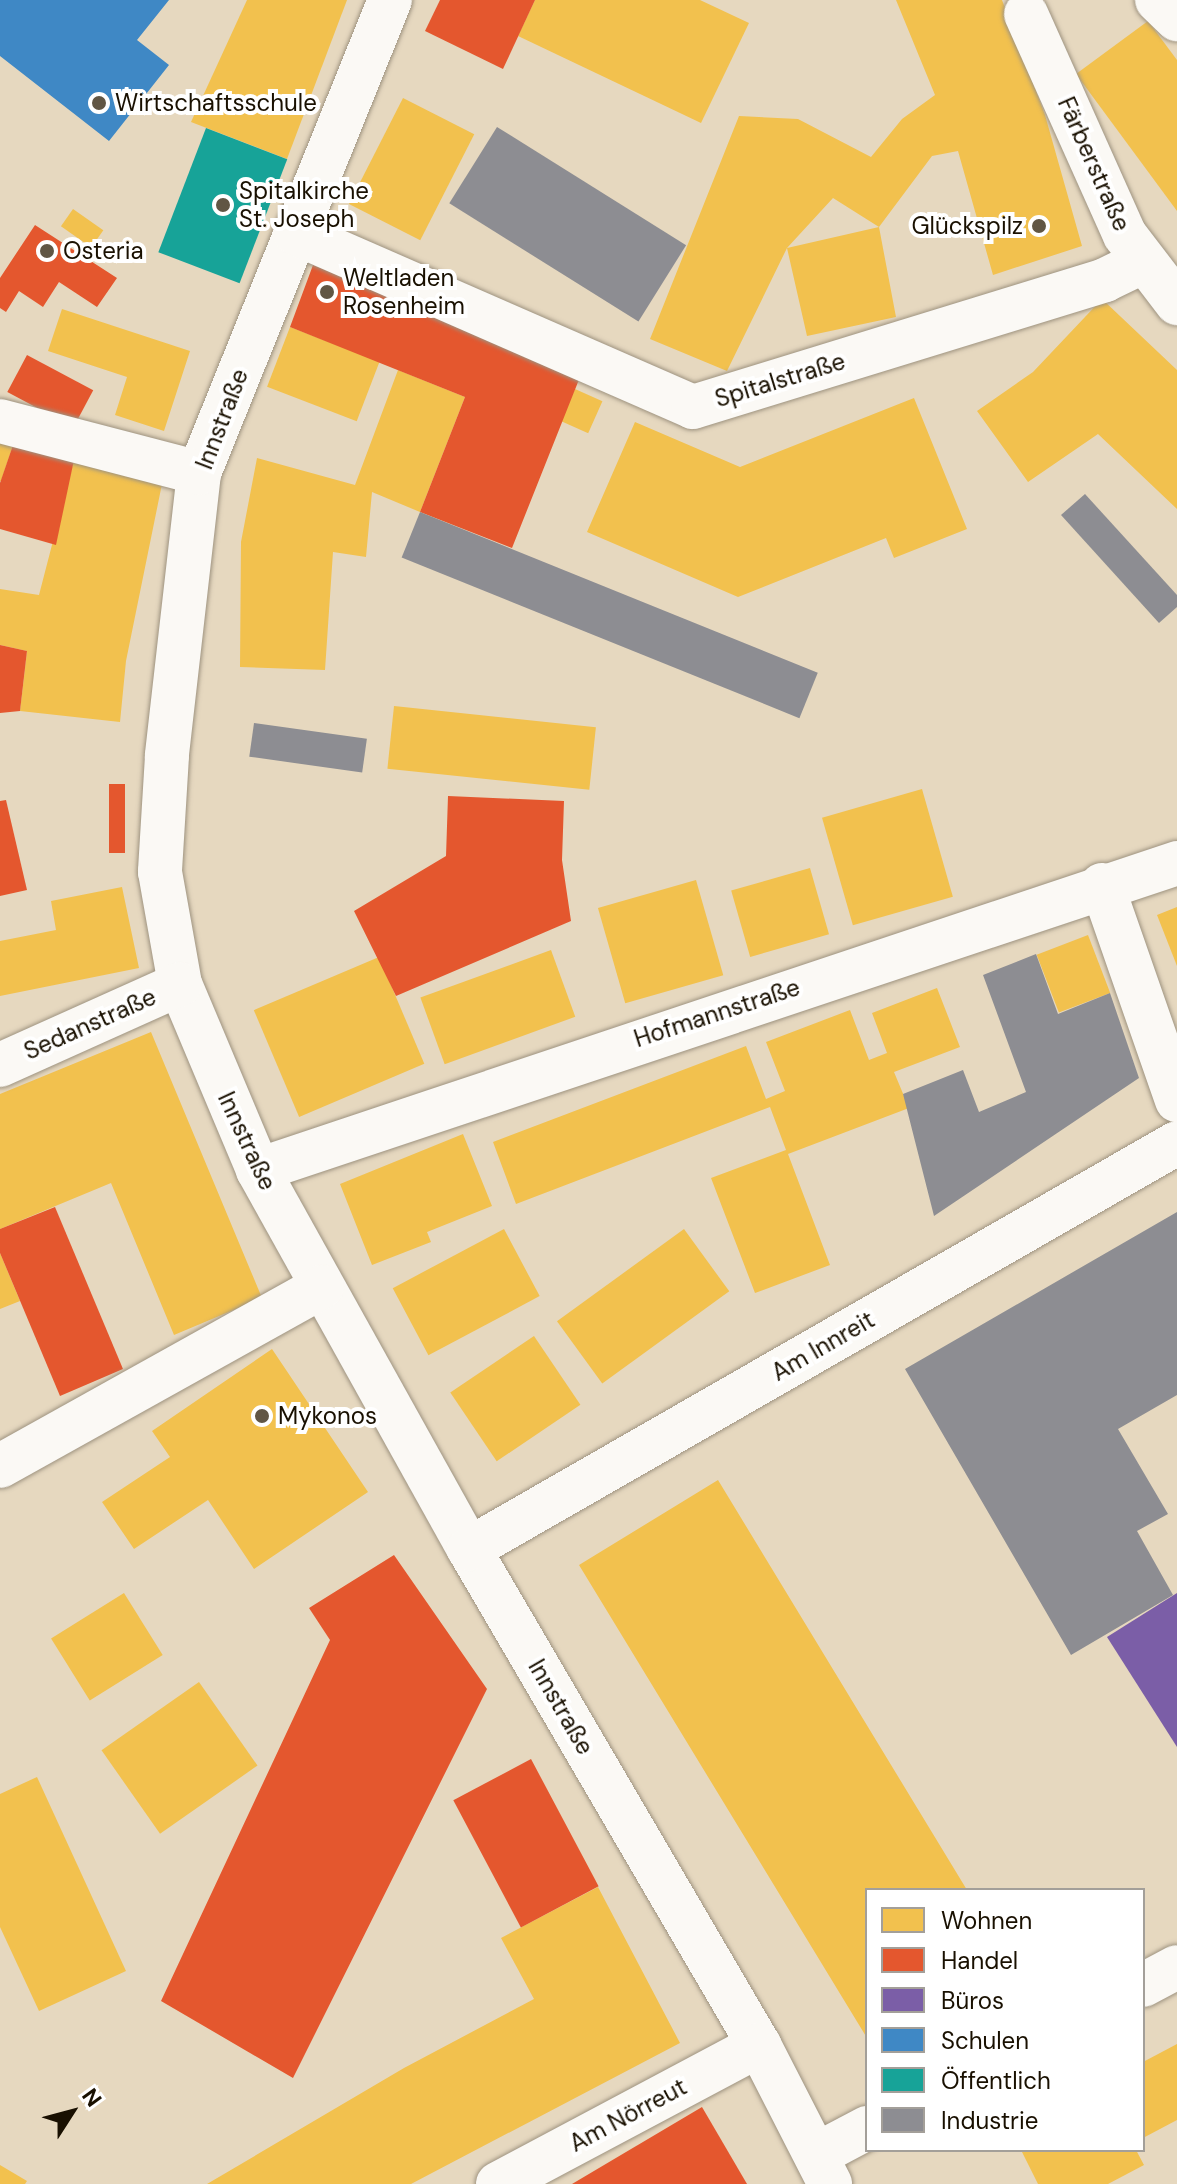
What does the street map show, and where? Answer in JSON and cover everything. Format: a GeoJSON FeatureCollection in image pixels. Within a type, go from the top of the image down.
{"type":"FeatureCollection","features":[{"type":"Feature","properties":{"kind":"street","name":"Innstraße"},"geometry":{"type":"LineString","coordinates":[[390,0],[199,473],[167,756],[160,872],[180,984],[258,1170],[469,1549],[759,2045],[823,2170]]}},
{"type":"Feature","properties":{"kind":"street"},"geometry":{"type":"LineString","coordinates":[[1157,0],[1177,19]]}},
{"type":"Feature","properties":{"kind":"street","name":"Färberstraße"},"geometry":{"type":"LineString","coordinates":[[1029,5],[1125,235],[1142,262],[1177,303]]}},
{"type":"Feature","properties":{"kind":"street","name":"Spitalstraße"},"geometry":{"type":"LineString","coordinates":[[295,233],[693,407],[1105,280],[1142,262]]}},
{"type":"Feature","properties":{"kind":"street"},"geometry":{"type":"LineString","coordinates":[[0,421],[199,473]]}},
{"type":"Feature","properties":{"kind":"street","name":"Hofmannstraße"},"geometry":{"type":"LineString","coordinates":[[258,1170],[1102,885],[1177,863]]}},
{"type":"Feature","properties":{"kind":"street"},"geometry":{"type":"LineString","coordinates":[[1102,885],[1177,1100]]}},
{"type":"Feature","properties":{"kind":"street","name":"Sedanstraße"},"geometry":{"type":"LineString","coordinates":[[0,1065],[180,984]]}},
{"type":"Feature","properties":{"kind":"street","name":"Am Innreit"},"geometry":{"type":"LineString","coordinates":[[469,1549],[1177,1143]]}},
{"type":"Feature","properties":{"kind":"street"},"geometry":{"type":"LineString","coordinates":[[0,1466],[322,1287]]}},
{"type":"Feature","properties":{"kind":"street"},"geometry":{"type":"LineString","coordinates":[[1145,1984],[1177,1967]]}},
{"type":"Feature","properties":{"kind":"street","name":"Am Nörreut"},"geometry":{"type":"LineString","coordinates":[[498,2184],[759,2045]]}},
{"type":"Feature","properties":{"kind":"street"},"geometry":{"type":"LineString","coordinates":[[823,2170],[865,2130]]}},
{"type":"Feature","properties":{"kind":"building: Wohnen"},"geometry":{"type":"Polygon","coordinates":[[[247,0],[347,0],[287,159],[191,122],[247,0]]]}},
{"type":"Feature","properties":{"kind":"building: Wohnen"},"geometry":{"type":"Polygon","coordinates":[[[535,0],[700,0],[749,23],[701,123],[518,36],[535,0]]]}},
{"type":"Feature","properties":{"kind":"building: Wohnen"},"geometry":{"type":"Polygon","coordinates":[[[896,0],[1002,0],[1045,115],[1082,246],[993,275],[958,151],[932,156],[879,227],[833,198],[787,248],[727,371],[650,339],[739,116],[798,119],[871,157],[902,119],[935,95],[896,0]]]}},
{"type":"Feature","properties":{"kind":"building: Wohnen"},"geometry":{"type":"Polygon","coordinates":[[[1148,21],[1177,60],[1177,211],[1076,74],[1148,21]]]}},
{"type":"Feature","properties":{"kind":"building: Wohnen"},"geometry":{"type":"Polygon","coordinates":[[[403,98],[474,134],[420,240],[349,204],[403,98]]]}},
{"type":"Feature","properties":{"kind":"building: Wohnen"},"geometry":{"type":"Polygon","coordinates":[[[73,209],[103,230],[91,247],[61,226],[73,209]]]}},
{"type":"Feature","properties":{"kind":"building: Wohnen"},"geometry":{"type":"Polygon","coordinates":[[[879,227],[896,317],[807,336],[787,248],[879,227]]]}},
{"type":"Feature","properties":{"kind":"building: Wohnen"},"geometry":{"type":"Polygon","coordinates":[[[1102,299],[1177,370],[1177,509],[1098,434],[1028,482],[977,411],[1033,372],[1102,299]]]}},
{"type":"Feature","properties":{"kind":"building: Wohnen"},"geometry":{"type":"Polygon","coordinates":[[[62,309],[190,351],[164,431],[115,415],[127,377],[48,351],[62,309]]]}},
{"type":"Feature","properties":{"kind":"building: Wohnen"},"geometry":{"type":"Polygon","coordinates":[[[290,327],[380,361],[357,421],[267,387],[290,327]]]}},
{"type":"Feature","properties":{"kind":"building: Wohnen"},"geometry":{"type":"Polygon","coordinates":[[[398,370],[465,397],[420,512],[372,492],[366,557],[333,552],[325,670],[240,667],[241,542],[257,458],[355,485],[398,370]]]}},
{"type":"Feature","properties":{"kind":"building: Wohnen"},"geometry":{"type":"Polygon","coordinates":[[[575,389],[602,401],[588,433],[561,421],[575,389]]]}},
{"type":"Feature","properties":{"kind":"building: Wohnen"},"geometry":{"type":"Polygon","coordinates":[[[914,398],[967,529],[894,558],[886,538],[738,597],[587,532],[635,422],[740,467],[914,398]]]}},
{"type":"Feature","properties":{"kind":"building: Wohnen"},"geometry":{"type":"Polygon","coordinates":[[[0,440],[13,445],[1,481],[0,481],[0,440]]]}},
{"type":"Feature","properties":{"kind":"building: Wohnen"},"geometry":{"type":"Polygon","coordinates":[[[74,460],[163,479],[126,661],[120,722],[20,711],[27,651],[0,645],[0,589],[39,595],[74,460]]]}},
{"type":"Feature","properties":{"kind":"building: Wohnen"},"geometry":{"type":"Polygon","coordinates":[[[394,706],[596,727],[589,790],[387,769],[394,706]]]}},
{"type":"Feature","properties":{"kind":"building: Wohnen"},"geometry":{"type":"Polygon","coordinates":[[[922,789],[953,897],[853,925],[822,818],[922,789]]]}},
{"type":"Feature","properties":{"kind":"building: Wohnen"},"geometry":{"type":"Polygon","coordinates":[[[810,868],[829,934],[750,957],[731,891],[810,868]]]}},
{"type":"Feature","properties":{"kind":"building: Wohnen"},"geometry":{"type":"Polygon","coordinates":[[[696,880],[723,975],[625,1003],[598,908],[696,880]]]}},
{"type":"Feature","properties":{"kind":"building: Wohnen"},"geometry":{"type":"Polygon","coordinates":[[[122,887],[139,968],[0,996],[0,941],[56,930],[51,901],[122,887]]]}},
{"type":"Feature","properties":{"kind":"building: Wohnen"},"geometry":{"type":"Polygon","coordinates":[[[1177,907],[1177,966],[1157,915],[1177,907]]]}},
{"type":"Feature","properties":{"kind":"building: Wohnen"},"geometry":{"type":"Polygon","coordinates":[[[1088,935],[1110,993],[1059,1013],[1037,955],[1088,935]]]}},
{"type":"Feature","properties":{"kind":"building: Wohnen"},"geometry":{"type":"Polygon","coordinates":[[[551,950],[575,1017],[445,1064],[420,998],[551,950]]]}},
{"type":"Feature","properties":{"kind":"building: Wohnen"},"geometry":{"type":"Polygon","coordinates":[[[379,957],[424,1064],[299,1117],[254,1010],[379,957]]]}},
{"type":"Feature","properties":{"kind":"building: Wohnen"},"geometry":{"type":"Polygon","coordinates":[[[937,988],[960,1047],[894,1072],[909,1108],[788,1154],[830,1265],[755,1293],[711,1178],[786,1150],[770,1107],[516,1204],[493,1142],[746,1046],[766,1099],[785,1091],[766,1042],[850,1010],[869,1060],[887,1053],[872,1013],[937,988]]]}},
{"type":"Feature","properties":{"kind":"building: Wohnen"},"geometry":{"type":"Polygon","coordinates":[[[151,1032],[262,1298],[174,1335],[111,1183],[0,1229],[0,1094],[151,1032]]]}},
{"type":"Feature","properties":{"kind":"building: Wohnen"},"geometry":{"type":"Polygon","coordinates":[[[463,1134],[492,1206],[427,1232],[431,1242],[372,1265],[340,1184],[463,1134]]]}},
{"type":"Feature","properties":{"kind":"building: Wohnen"},"geometry":{"type":"Polygon","coordinates":[[[504,1229],[540,1296],[428,1355],[393,1288],[504,1229]]]}},
{"type":"Feature","properties":{"kind":"building: Wohnen"},"geometry":{"type":"Polygon","coordinates":[[[684,1229],[729,1291],[602,1384],[557,1321],[684,1229]]]}},
{"type":"Feature","properties":{"kind":"building: Wohnen"},"geometry":{"type":"Polygon","coordinates":[[[0,1253],[20,1301],[0,1309],[0,1253]]]}},
{"type":"Feature","properties":{"kind":"building: Wohnen"},"geometry":{"type":"Polygon","coordinates":[[[534,1336],[580,1405],[497,1461],[450,1392],[534,1336]]]}},
{"type":"Feature","properties":{"kind":"building: Wohnen"},"geometry":{"type":"Polygon","coordinates":[[[272,1349],[368,1492],[254,1569],[208,1500],[134,1549],[102,1502],[170,1457],[152,1431],[272,1349]]]}},
{"type":"Feature","properties":{"kind":"building: Wohnen"},"geometry":{"type":"Polygon","coordinates":[[[718,1480],[966,1888],[865,1888],[865,2035],[579,1565],[718,1480]]]}},
{"type":"Feature","properties":{"kind":"building: Wohnen"},"geometry":{"type":"Polygon","coordinates":[[[124,1593],[163,1655],[90,1700],[51,1639],[124,1593]]]}},
{"type":"Feature","properties":{"kind":"building: Wohnen"},"geometry":{"type":"Polygon","coordinates":[[[199,1682],[258,1766],[160,1834],[102,1750],[199,1682]]]}},
{"type":"Feature","properties":{"kind":"building: Wohnen"},"geometry":{"type":"Polygon","coordinates":[[[37,1777],[126,1971],[39,2011],[0,1927],[0,1794],[37,1777]]]}},
{"type":"Feature","properties":{"kind":"building: Wohnen"},"geometry":{"type":"Polygon","coordinates":[[[598,1887],[680,2043],[411,2184],[207,2184],[404,2068],[534,1999],[501,1938],[598,1887]]]}},
{"type":"Feature","properties":{"kind":"building: Wohnen"},"geometry":{"type":"Polygon","coordinates":[[[1177,2044],[1177,2120],[1145,2137],[1145,2061],[1177,2044]]]}},
{"type":"Feature","properties":{"kind":"building: Wohnen"},"geometry":{"type":"Polygon","coordinates":[[[1022,2152],[1137,2152],[1144,2165],[1108,2184],[1038,2184],[1022,2152]]]}},
{"type":"Feature","properties":{"kind":"building: Wohnen"},"geometry":{"type":"Polygon","coordinates":[[[0,2165],[27,2181],[25,2184],[0,2184],[0,2165]]]}},
{"type":"Feature","properties":{"kind":"building: Handel"},"geometry":{"type":"Polygon","coordinates":[[[440,0],[535,0],[503,69],[425,31],[440,0]]]}},
{"type":"Feature","properties":{"kind":"building: Handel","name":"Osteria"},"geometry":{"type":"Polygon","coordinates":[[[35,225],[117,278],[97,307],[59,282],[43,307],[19,291],[6,312],[0,308],[0,278],[35,225]]]}},
{"type":"Feature","properties":{"kind":"building: Handel"},"geometry":{"type":"Polygon","coordinates":[[[313,265],[582,372],[512,548],[420,512],[465,397],[290,327],[313,265]]]}},
{"type":"Feature","properties":{"kind":"building: Handel"},"geometry":{"type":"Polygon","coordinates":[[[27,355],[93,390],[74,427],[7,392],[27,355]]]}},
{"type":"Feature","properties":{"kind":"building: Handel"},"geometry":{"type":"Polygon","coordinates":[[[13,445],[74,460],[56,545],[0,529],[0,483],[13,445]]]}},
{"type":"Feature","properties":{"kind":"building: Handel"},"geometry":{"type":"Polygon","coordinates":[[[0,645],[27,651],[20,711],[0,713],[0,645]]]}},
{"type":"Feature","properties":{"kind":"building: Handel"},"geometry":{"type":"Polygon","coordinates":[[[109,784],[125,784],[125,853],[109,853],[109,784]]]}},
{"type":"Feature","properties":{"kind":"building: Handel"},"geometry":{"type":"Polygon","coordinates":[[[448,796],[564,801],[562,860],[571,921],[396,996],[354,911],[446,856],[448,796]]]}},
{"type":"Feature","properties":{"kind":"building: Handel"},"geometry":{"type":"Polygon","coordinates":[[[6,800],[27,890],[0,896],[0,801],[6,800]]]}},
{"type":"Feature","properties":{"kind":"building: Handel"},"geometry":{"type":"Polygon","coordinates":[[[55,1207],[123,1369],[60,1396],[0,1253],[0,1229],[55,1207]]]}},
{"type":"Feature","properties":{"kind":"building: Handel"},"geometry":{"type":"Polygon","coordinates":[[[394,1555],[487,1689],[293,2078],[161,2001],[330,1640],[309,1608],[394,1555]]]}},
{"type":"Feature","properties":{"kind":"building: Handel"},"geometry":{"type":"Polygon","coordinates":[[[531,1759],[599,1886],[521,1927],[453,1800],[531,1759]]]}},
{"type":"Feature","properties":{"kind":"building: Handel"},"geometry":{"type":"Polygon","coordinates":[[[702,2107],[747,2184],[572,2184],[702,2107]]]}},
{"type":"Feature","properties":{"kind":"building: Büros"},"geometry":{"type":"Polygon","coordinates":[[[1177,1593],[1177,1747],[1107,1637],[1177,1593]]]}},
{"type":"Feature","properties":{"kind":"building: Schulen","name":"Wirtschaftsschule"},"geometry":{"type":"Polygon","coordinates":[[[0,0],[169,0],[137,40],[169,65],[109,141],[0,56],[0,0]]]}},
{"type":"Feature","properties":{"kind":"building: Öffentlich","name":"Spitalkirche St. Joseph"},"geometry":{"type":"Polygon","coordinates":[[[206,128],[287,159],[240,283],[158,252],[206,128]]]}},
{"type":"Feature","properties":{"kind":"building: Industrie"},"geometry":{"type":"Polygon","coordinates":[[[497,127],[686,245],[638,321],[449,203],[497,127]]]}},
{"type":"Feature","properties":{"kind":"building: Industrie"},"geometry":{"type":"Polygon","coordinates":[[[1085,494],[1177,595],[1177,607],[1159,623],[1061,515],[1085,494]]]}},
{"type":"Feature","properties":{"kind":"building: Industrie"},"geometry":{"type":"Polygon","coordinates":[[[420,512],[818,673],[799,718],[402,557],[420,512]]]}},
{"type":"Feature","properties":{"kind":"building: Industrie"},"geometry":{"type":"Polygon","coordinates":[[[254,723],[367,739],[362,773],[249,757],[254,723]]]}},
{"type":"Feature","properties":{"kind":"building: Industrie"},"geometry":{"type":"Polygon","coordinates":[[[1036,954],[1058,1014],[1110,993],[1139,1078],[934,1216],[903,1094],[963,1070],[979,1112],[1026,1092],[983,975],[1036,954]]]}},
{"type":"Feature","properties":{"kind":"building: Industrie"},"geometry":{"type":"Polygon","coordinates":[[[1177,1212],[1177,1395],[1118,1429],[1168,1514],[1137,1531],[1173,1595],[1071,1655],[905,1369],[1177,1212]]]}},
{"type":"Feature","properties":{"kind":"place","name":"Wirtschaftsschule"},"geometry":{"type":"Point","coordinates":[99,103]}},
{"type":"Feature","properties":{"kind":"place","name":"Spitalkirche St. Joseph"},"geometry":{"type":"Point","coordinates":[223,205]}},
{"type":"Feature","properties":{"kind":"place","name":"Glückspilz"},"geometry":{"type":"Point","coordinates":[1039,226]}},
{"type":"Feature","properties":{"kind":"place","name":"Osteria"},"geometry":{"type":"Point","coordinates":[47,251]}},
{"type":"Feature","properties":{"kind":"place","name":"Weltladen Rosenheim"},"geometry":{"type":"Point","coordinates":[327,292]}},
{"type":"Feature","properties":{"kind":"place","name":"Mykonos"},"geometry":{"type":"Point","coordinates":[262,1416]}}]}
